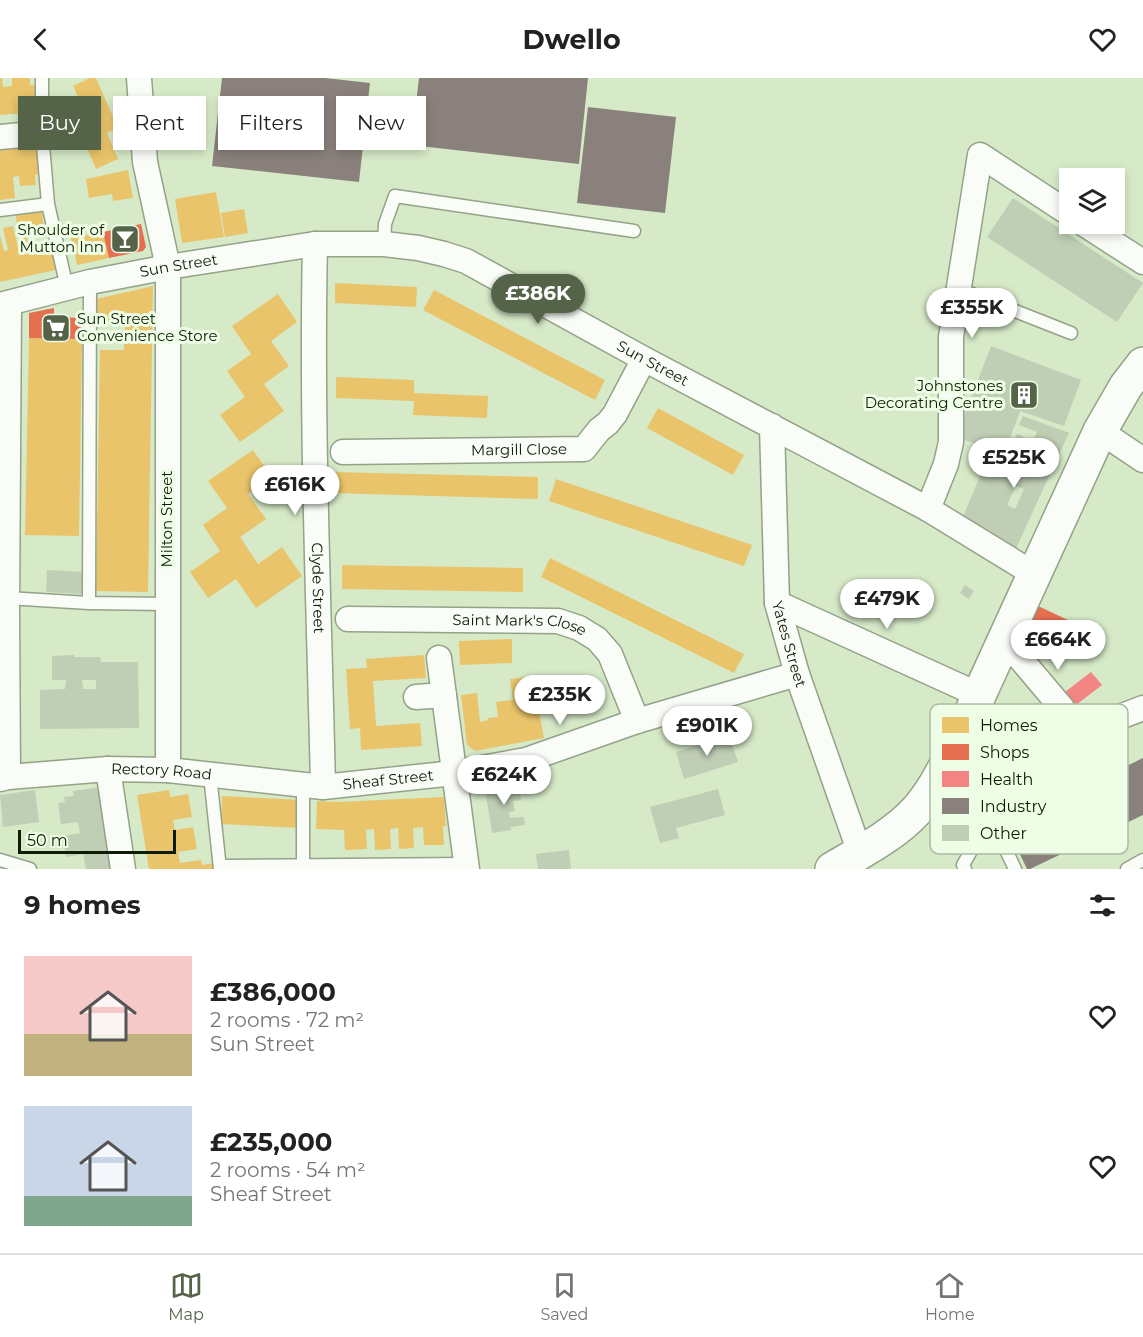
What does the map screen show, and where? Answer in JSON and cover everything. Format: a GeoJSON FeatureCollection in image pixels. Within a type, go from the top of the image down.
{"type":"FeatureCollection","features":[{"type":"Feature","properties":{"kind":"main road"},"geometry":{"type":"LineString","coordinates":[[975,704],[1100,431],[1126,386],[1143,364]]}},
{"type":"Feature","properties":{"kind":"main road"},"geometry":{"type":"LineString","coordinates":[[846,861],[894,830],[916,811],[930,792]]}},
{"type":"Feature","properties":{"kind":"street","name":"Milton Street"},"geometry":{"type":"LineString","coordinates":[[140,78],[145,162],[168,267],[168,770]]}},
{"type":"Feature","properties":{"kind":"street"},"geometry":{"type":"LineString","coordinates":[[0,137],[18,135]]}},
{"type":"Feature","properties":{"kind":"street"},"geometry":{"type":"LineString","coordinates":[[928,509],[946,464],[951,442],[951,336],[980,155],[1059,207]]}},
{"type":"Feature","properties":{"kind":"street"},"geometry":{"type":"LineString","coordinates":[[1100,234],[1143,262]]}},
{"type":"Feature","properties":{"kind":"street","name":"Sun Street"},"geometry":{"type":"LineString","coordinates":[[4,304],[79,285],[168,267],[315,244],[384,244],[444,254],[466,261],[644,359],[928,509],[1034,574]]}},
{"type":"Feature","properties":{"kind":"street","name":"Clyde Street"},"geometry":{"type":"LineString","coordinates":[[313,786],[315,244]]}},
{"type":"Feature","properties":{"kind":"street"},"geometry":{"type":"LineString","coordinates":[[4,304],[4,778]]}},
{"type":"Feature","properties":{"kind":"street","name":"Margill Close"},"geometry":{"type":"LineString","coordinates":[[343,452],[584,449],[615,414],[644,359]]}},
{"type":"Feature","properties":{"kind":"street","name":"Yates Street"},"geometry":{"type":"LineString","coordinates":[[772,426],[777,603],[846,861]]}},
{"type":"Feature","properties":{"kind":"street"},"geometry":{"type":"LineString","coordinates":[[1100,431],[1143,460]]}},
{"type":"Feature","properties":{"kind":"street"},"geometry":{"type":"LineString","coordinates":[[777,603],[979,695]]}},
{"type":"Feature","properties":{"kind":"street","name":"Saint Mark's Close"},"geometry":{"type":"LineString","coordinates":[[348,619],[558,621],[579,628],[597,639],[610,654],[637,721]]}},
{"type":"Feature","properties":{"kind":"street"},"geometry":{"type":"LineString","coordinates":[[1000,648],[1019,657],[1059,704]]}},
{"type":"Feature","properties":{"kind":"street"},"geometry":{"type":"LineString","coordinates":[[439,658],[466,866]]}},
{"type":"Feature","properties":{"kind":"street","name":"Sheaf Street"},"geometry":{"type":"LineString","coordinates":[[313,786],[454,773],[526,760],[637,721],[797,674]]}},
{"type":"Feature","properties":{"kind":"street"},"geometry":{"type":"LineString","coordinates":[[416,697],[444,695]]}},
{"type":"Feature","properties":{"kind":"street"},"geometry":{"type":"LineString","coordinates":[[1128,714],[1143,708]]}},
{"type":"Feature","properties":{"kind":"street"},"geometry":{"type":"LineString","coordinates":[[108,769],[123,869]]}},
{"type":"Feature","properties":{"kind":"street","name":"Rectory Road"},"geometry":{"type":"LineString","coordinates":[[4,778],[108,769],[168,770],[313,786]]}},
{"type":"Feature","properties":{"kind":"lane"},"geometry":{"type":"LineString","coordinates":[[42,78],[42,96]]}},
{"type":"Feature","properties":{"kind":"lane"},"geometry":{"type":"LineString","coordinates":[[43,150],[48,204],[79,285],[89,603]]}},
{"type":"Feature","properties":{"kind":"lane"},"geometry":{"type":"LineString","coordinates":[[384,244],[385,224],[395,196],[634,231]]}},
{"type":"Feature","properties":{"kind":"lane"},"geometry":{"type":"LineString","coordinates":[[0,210],[48,204]]}},
{"type":"Feature","properties":{"kind":"lane"},"geometry":{"type":"LineString","coordinates":[[959,289],[1071,333]]}},
{"type":"Feature","properties":{"kind":"lane"},"geometry":{"type":"LineString","coordinates":[[5,606],[89,603],[167,604]]}},
{"type":"Feature","properties":{"kind":"lane"},"geometry":{"type":"LineString","coordinates":[[210,775],[220,868],[466,866]]}},
{"type":"Feature","properties":{"kind":"lane"},"geometry":{"type":"LineString","coordinates":[[303,867],[313,786]]}},
{"type":"Feature","properties":{"kind":"lane"},"geometry":{"type":"LineString","coordinates":[[965,869],[963,866],[970,854]]}},
{"type":"Feature","properties":{"kind":"lane"},"geometry":{"type":"LineString","coordinates":[[1008,854],[1015,869]]}},
{"type":"Feature","properties":{"kind":"lane"},"geometry":{"type":"LineString","coordinates":[[0,860],[30,869]]}},
{"type":"Feature","properties":{"kind":"lane"},"geometry":{"type":"LineString","coordinates":[[1127,869],[1143,860]]}},
{"type":"Feature","properties":{"kind":"building: Homes"},"geometry":{"type":"Polygon","coordinates":[[[0,78],[2,78],[3,87],[12,86],[12,78],[30,78],[30,85],[40,84],[40,96],[18,96],[18,114],[0,115],[0,78]]]}},
{"type":"Feature","properties":{"kind":"building: Homes"},"geometry":{"type":"Polygon","coordinates":[[[90,78],[96,78],[113,117],[113,130],[107,133],[118,159],[96,169],[88,150],[101,150],[101,96],[78,96],[73,86],[90,78]]]}},
{"type":"Feature","properties":{"kind":"building: Homes"},"geometry":{"type":"Polygon","coordinates":[[[18,147],[18,150],[37,150],[39,174],[35,175],[36,185],[20,186],[19,176],[13,177],[15,198],[0,200],[0,149],[18,147]]]}},
{"type":"Feature","properties":{"kind":"building: Homes"},"geometry":{"type":"Polygon","coordinates":[[[128,170],[133,198],[113,201],[112,194],[89,198],[86,179],[128,170]]]}},
{"type":"Feature","properties":{"kind":"building: Homes"},"geometry":{"type":"Polygon","coordinates":[[[216,192],[224,237],[182,243],[175,199],[216,192]]]}},
{"type":"Feature","properties":{"kind":"building: Homes"},"geometry":{"type":"Polygon","coordinates":[[[244,209],[248,233],[225,237],[221,213],[244,209]]]}},
{"type":"Feature","properties":{"kind":"building: Homes"},"geometry":{"type":"Polygon","coordinates":[[[42,212],[44,228],[17,230],[16,215],[42,212]]]}},
{"type":"Feature","properties":{"kind":"building: Homes"},"geometry":{"type":"Polygon","coordinates":[[[13,226],[18,248],[22,247],[19,231],[26,230],[29,246],[50,242],[56,270],[0,282],[0,236],[4,251],[8,250],[3,228],[13,226]]]}},
{"type":"Feature","properties":{"kind":"building: Homes"},"geometry":{"type":"Polygon","coordinates":[[[103,232],[109,258],[77,265],[71,238],[103,232]]]}},
{"type":"Feature","properties":{"kind":"building: Homes"},"geometry":{"type":"Polygon","coordinates":[[[335,283],[417,287],[416,307],[335,303],[335,283]]]}},
{"type":"Feature","properties":{"kind":"building: Homes"},"geometry":{"type":"Polygon","coordinates":[[[153,286],[148,592],[96,591],[100,350],[124,350],[125,324],[96,324],[96,299],[153,286]]]}},
{"type":"Feature","properties":{"kind":"building: Homes"},"geometry":{"type":"Polygon","coordinates":[[[434,290],[605,380],[595,400],[423,310],[434,290]]]}},
{"type":"Feature","properties":{"kind":"building: Homes"},"geometry":{"type":"Polygon","coordinates":[[[278,294],[297,322],[271,341],[289,366],[264,384],[284,411],[240,442],[220,415],[245,397],[227,371],[251,354],[232,326],[278,294]]]}},
{"type":"Feature","properties":{"kind":"building: Homes"},"geometry":{"type":"Polygon","coordinates":[[[29,338],[82,339],[79,536],[25,535],[29,338]]]}},
{"type":"Feature","properties":{"kind":"building: Homes"},"geometry":{"type":"Polygon","coordinates":[[[336,377],[414,380],[414,393],[488,396],[487,418],[413,415],[414,401],[336,398],[336,377]]]}},
{"type":"Feature","properties":{"kind":"building: Homes"},"geometry":{"type":"Polygon","coordinates":[[[658,408],[744,455],[733,475],[647,428],[658,408]]]}},
{"type":"Feature","properties":{"kind":"building: Homes"},"geometry":{"type":"Polygon","coordinates":[[[253,450],[272,477],[248,494],[266,519],[240,537],[258,564],[282,547],[302,576],[256,608],[236,579],[208,598],[190,572],[220,551],[203,525],[227,508],[208,481],[253,450]]]}},
{"type":"Feature","properties":{"kind":"building: Homes"},"geometry":{"type":"Polygon","coordinates":[[[333,472],[538,477],[538,499],[332,493],[333,472]]]}},
{"type":"Feature","properties":{"kind":"building: Homes"},"geometry":{"type":"Polygon","coordinates":[[[556,479],[752,545],[744,566],[549,501],[556,479]]]}},
{"type":"Feature","properties":{"kind":"building: Homes"},"geometry":{"type":"Polygon","coordinates":[[[550,558],[744,654],[734,673],[541,577],[550,558]]]}},
{"type":"Feature","properties":{"kind":"building: Homes"},"geometry":{"type":"Polygon","coordinates":[[[342,565],[523,568],[523,592],[342,589],[342,565]]]}},
{"type":"Feature","properties":{"kind":"building: Homes"},"geometry":{"type":"Polygon","coordinates":[[[512,639],[512,663],[460,665],[459,641],[512,639]]]}},
{"type":"Feature","properties":{"kind":"building: Homes"},"geometry":{"type":"Polygon","coordinates":[[[424,655],[426,678],[373,681],[376,726],[420,723],[422,746],[361,750],[360,728],[350,729],[346,669],[367,668],[366,659],[424,655]]]}},
{"type":"Feature","properties":{"kind":"building: Homes"},"geometry":{"type":"Polygon","coordinates":[[[536,676],[537,685],[528,686],[531,712],[539,711],[544,738],[475,751],[467,745],[461,695],[477,693],[480,722],[488,720],[488,718],[498,717],[496,702],[513,700],[510,679],[536,676]]]}},
{"type":"Feature","properties":{"kind":"building: Homes"},"geometry":{"type":"Polygon","coordinates":[[[169,790],[170,797],[188,794],[192,817],[173,820],[175,830],[193,827],[197,849],[178,852],[180,863],[201,860],[202,865],[215,863],[216,869],[149,869],[137,795],[169,790]]]}},
{"type":"Feature","properties":{"kind":"building: Homes"},"geometry":{"type":"Polygon","coordinates":[[[222,796],[301,800],[300,828],[221,824],[222,796]]]}},
{"type":"Feature","properties":{"kind":"building: Homes"},"geometry":{"type":"Polygon","coordinates":[[[444,797],[446,826],[443,826],[444,845],[424,845],[423,827],[413,828],[414,848],[399,849],[398,828],[390,829],[391,849],[375,850],[374,829],[366,830],[367,849],[345,850],[344,830],[316,829],[317,801],[444,797]]]}},
{"type":"Feature","properties":{"kind":"building: Shops","name":"Shoulder of Mutton Inn"},"geometry":{"type":"Polygon","coordinates":[[[141,224],[146,247],[143,251],[109,258],[103,232],[141,224]]]}},
{"type":"Feature","properties":{"kind":"building: Shops","name":"Sun Street Convenience Store"},"geometry":{"type":"Polygon","coordinates":[[[54,308],[54,317],[83,318],[82,339],[29,338],[29,313],[54,308]]]}},
{"type":"Feature","properties":{"kind":"building: Shops"},"geometry":{"type":"Polygon","coordinates":[[[1038,606],[1068,620],[1060,636],[1064,643],[1041,659],[1025,638],[1024,632],[1038,606]]]}},
{"type":"Feature","properties":{"kind":"building: Health"},"geometry":{"type":"Polygon","coordinates":[[[1091,672],[1102,685],[1077,704],[1065,692],[1091,672]]]}},
{"type":"Feature","properties":{"kind":"building: Industry"},"geometry":{"type":"Polygon","coordinates":[[[222,78],[325,78],[370,83],[369,96],[336,96],[336,150],[363,150],[359,182],[212,166],[218,113],[218,150],[324,150],[324,96],[220,96],[222,78]]]}},
{"type":"Feature","properties":{"kind":"building: Industry"},"geometry":{"type":"Polygon","coordinates":[[[419,78],[588,78],[579,164],[426,147],[426,96],[417,96],[419,78]]]}},
{"type":"Feature","properties":{"kind":"building: Industry"},"geometry":{"type":"Polygon","coordinates":[[[588,107],[676,117],[665,213],[577,203],[588,107]]]}},
{"type":"Feature","properties":{"kind":"building: Industry"},"geometry":{"type":"Polygon","coordinates":[[[1143,758],[1143,815],[1128,822],[1128,765],[1143,758]]]}},
{"type":"Feature","properties":{"kind":"building: Industry"},"geometry":{"type":"Polygon","coordinates":[[[1020,854],[1061,854],[1030,869],[1027,869],[1020,854]]]}},
{"type":"Feature","properties":{"kind":"building: Other"},"geometry":{"type":"Polygon","coordinates":[[[1013,198],[1059,228],[1059,234],[1068,234],[1143,283],[1117,322],[987,237],[1013,198]]]}},
{"type":"Feature","properties":{"kind":"building: Other","name":"Johnstones Decorating Centre"},"geometry":{"type":"Polygon","coordinates":[[[991,346],[1081,380],[1064,426],[1020,411],[1004,454],[956,437],[991,346]]]}},
{"type":"Feature","properties":{"kind":"building: Other"},"geometry":{"type":"Polygon","coordinates":[[[1023,416],[1069,433],[1013,555],[960,524],[986,462],[1019,475],[1030,448],[1014,441],[1017,434],[1033,441],[1037,432],[1019,425],[1023,416]],[[1016,486],[1007,505],[1015,509],[1024,489],[1016,486]]]}},
{"type":"Feature","properties":{"kind":"building: Other"},"geometry":{"type":"Polygon","coordinates":[[[47,570],[85,572],[84,594],[46,592],[47,570]]]}},
{"type":"Feature","properties":{"kind":"building: Other"},"geometry":{"type":"Polygon","coordinates":[[[965,585],[974,591],[969,599],[960,593],[965,585]]]}},
{"type":"Feature","properties":{"kind":"building: Other"},"geometry":{"type":"Polygon","coordinates":[[[52,656],[100,657],[101,662],[138,662],[139,728],[40,729],[40,690],[65,689],[66,680],[52,680],[52,656]],[[82,680],[83,689],[96,689],[96,680],[82,680]]]}},
{"type":"Feature","properties":{"kind":"building: Other"},"geometry":{"type":"Polygon","coordinates":[[[729,735],[738,762],[684,779],[676,752],[729,735]]]}},
{"type":"Feature","properties":{"kind":"building: Other"},"geometry":{"type":"Polygon","coordinates":[[[526,783],[528,794],[520,795],[521,800],[513,801],[515,811],[509,812],[510,818],[524,817],[525,825],[492,833],[485,788],[526,783]]]}},
{"type":"Feature","properties":{"kind":"building: Other"},"geometry":{"type":"Polygon","coordinates":[[[101,787],[114,869],[86,869],[83,854],[66,857],[63,836],[80,833],[78,822],[61,824],[58,803],[65,802],[64,797],[74,796],[73,791],[101,787]]]}},
{"type":"Feature","properties":{"kind":"building: Other"},"geometry":{"type":"Polygon","coordinates":[[[718,789],[725,815],[676,828],[679,838],[660,843],[650,807],[718,789]]]}},
{"type":"Feature","properties":{"kind":"building: Other"},"geometry":{"type":"Polygon","coordinates":[[[35,790],[39,822],[3,827],[0,795],[35,790]]]}},
{"type":"Feature","properties":{"kind":"building: Other"},"geometry":{"type":"Polygon","coordinates":[[[569,850],[571,869],[538,869],[536,854],[569,850]]]}},
{"type":"Feature","properties":{"kind":"place","name":"Shoulder of Mutton Inn"},"geometry":{"type":"Point","coordinates":[125,239]}},
{"type":"Feature","properties":{"kind":"place","name":"Sun Street Convenience Store"},"geometry":{"type":"Point","coordinates":[56,328]}},
{"type":"Feature","properties":{"kind":"place","name":"Johnstones Decorating Centre"},"geometry":{"type":"Point","coordinates":[1024,395]}}]}
